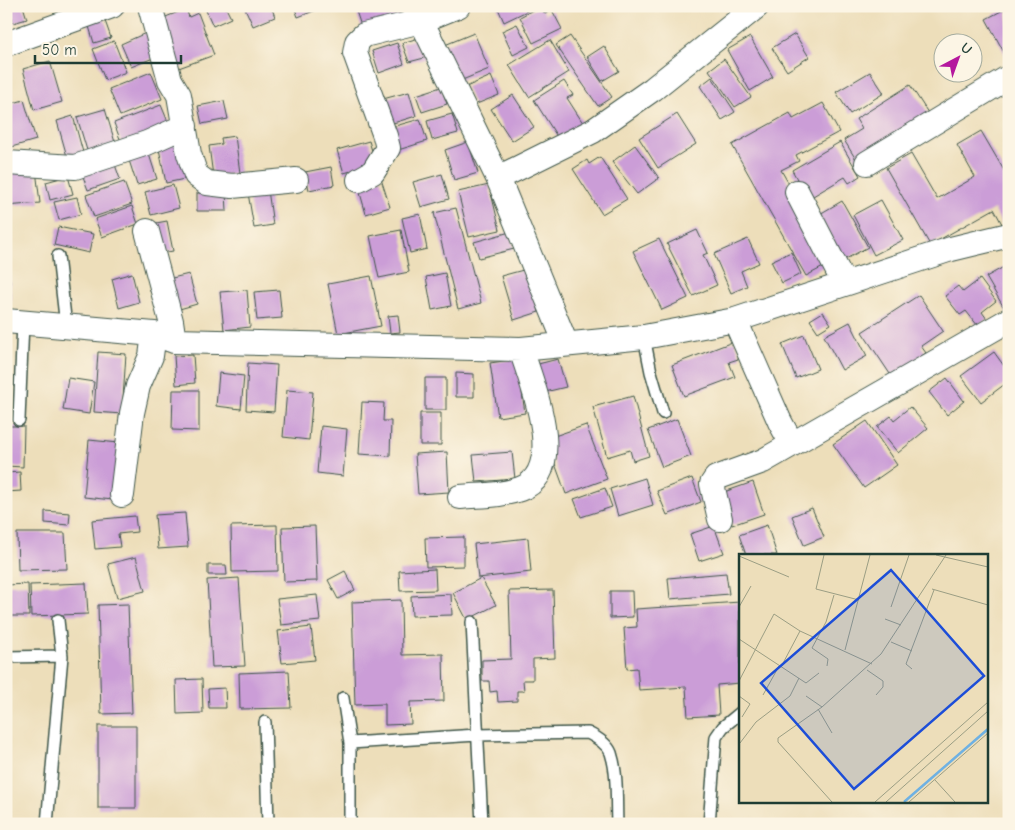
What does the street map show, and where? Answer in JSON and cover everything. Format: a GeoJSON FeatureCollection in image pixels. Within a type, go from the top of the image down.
{"type":"FeatureCollection","features":[{"type":"Feature","properties":{"kind":"street"},"geometry":{"type":"LineString","coordinates":[[6,44],[112,6]]}},
{"type":"Feature","properties":{"kind":"street"},"geometry":{"type":"LineString","coordinates":[[150,6],[170,80],[179,95],[189,154],[196,175],[207,183],[232,186],[296,180]]}},
{"type":"Feature","properties":{"kind":"street"},"geometry":{"type":"LineString","coordinates":[[359,180],[373,172],[388,148],[386,136],[355,53],[357,42],[364,35],[418,14],[458,6]]}},
{"type":"Feature","properties":{"kind":"street"},"geometry":{"type":"LineString","coordinates":[[498,178],[593,131],[653,89],[755,7]]}},
{"type":"Feature","properties":{"kind":"street"},"geometry":{"type":"LineString","coordinates":[[418,14],[498,178],[566,344]]}},
{"type":"Feature","properties":{"kind":"street"},"geometry":{"type":"LineString","coordinates":[[867,163],[935,124],[1009,77]]}},
{"type":"Feature","properties":{"kind":"street"},"geometry":{"type":"LineString","coordinates":[[6,163],[75,167],[147,143],[185,126]]}},
{"type":"Feature","properties":{"kind":"street"},"geometry":{"type":"LineString","coordinates":[[797,192],[844,284]]}},
{"type":"Feature","properties":{"kind":"street"},"geometry":{"type":"LineString","coordinates":[[122,495],[132,412],[138,386],[151,356],[164,338],[171,321],[147,232]]}},
{"type":"Feature","properties":{"kind":"street"},"geometry":{"type":"LineString","coordinates":[[15,322],[164,338],[521,349],[644,337],[734,320],[951,249],[1009,235]]}},
{"type":"Feature","properties":{"kind":"street"},"geometry":{"type":"LineString","coordinates":[[734,320],[765,391],[792,444]]}},
{"type":"Feature","properties":{"kind":"street"},"geometry":{"type":"LineString","coordinates":[[720,520],[712,484],[716,478],[763,461],[1009,320]]}},
{"type":"Feature","properties":{"kind":"street"},"geometry":{"type":"LineString","coordinates":[[460,497],[500,494],[522,488],[535,476],[544,462],[544,420],[521,349]]}},
{"type":"Feature","properties":{"kind":"lane"},"geometry":{"type":"LineString","coordinates":[[58,256],[66,326]]}},
{"type":"Feature","properties":{"kind":"lane"},"geometry":{"type":"LineString","coordinates":[[15,322],[19,420]]}},
{"type":"Feature","properties":{"kind":"lane"},"geometry":{"type":"LineString","coordinates":[[644,337],[651,372],[663,413]]}},
{"type":"Feature","properties":{"kind":"lane"},"geometry":{"type":"LineString","coordinates":[[48,824],[62,656],[58,620]]}},
{"type":"Feature","properties":{"kind":"lane"},"geometry":{"type":"LineString","coordinates":[[472,622],[482,824]]}},
{"type":"Feature","properties":{"kind":"lane"},"geometry":{"type":"LineString","coordinates":[[6,657],[62,656]]}},
{"type":"Feature","properties":{"kind":"lane"},"geometry":{"type":"LineString","coordinates":[[342,698],[350,743],[350,824]]}},
{"type":"Feature","properties":{"kind":"lane"},"geometry":{"type":"LineString","coordinates":[[709,824],[716,737],[723,726],[739,714]]}},
{"type":"Feature","properties":{"kind":"lane"},"geometry":{"type":"LineString","coordinates":[[265,722],[268,824]]}},
{"type":"Feature","properties":{"kind":"lane"},"geometry":{"type":"LineString","coordinates":[[350,743],[477,735],[588,732],[600,740],[611,752],[616,785],[617,824]]}},
{"type":"Feature","properties":{"kind":"building"},"geometry":{"type":"Polygon","coordinates":[[[9,6],[23,6],[27,19],[13,23],[9,6]]]}},
{"type":"Feature","properties":{"kind":"building"},"geometry":{"type":"Polygon","coordinates":[[[204,6],[225,6],[231,18],[213,26],[204,6]]]}},
{"type":"Feature","properties":{"kind":"building"},"geometry":{"type":"Polygon","coordinates":[[[244,6],[271,6],[275,17],[253,26],[244,6]]]}},
{"type":"Feature","properties":{"kind":"building"},"geometry":{"type":"Polygon","coordinates":[[[294,6],[317,6],[319,9],[298,17],[294,6]]]}},
{"type":"Feature","properties":{"kind":"building"},"geometry":{"type":"Polygon","coordinates":[[[359,6],[398,6],[402,18],[363,32],[355,8],[359,6]]]}},
{"type":"Feature","properties":{"kind":"building"},"geometry":{"type":"Polygon","coordinates":[[[497,6],[528,6],[529,10],[504,22],[497,6]]]}},
{"type":"Feature","properties":{"kind":"building"},"geometry":{"type":"Polygon","coordinates":[[[540,6],[545,14],[552,10],[562,29],[533,43],[520,17],[540,6]]]}},
{"type":"Feature","properties":{"kind":"building"},"geometry":{"type":"Polygon","coordinates":[[[1007,8],[1009,55],[1006,56],[986,19],[1007,8]]]}},
{"type":"Feature","properties":{"kind":"building"},"geometry":{"type":"Polygon","coordinates":[[[186,9],[189,17],[198,13],[214,55],[176,69],[158,20],[186,9]]]}},
{"type":"Feature","properties":{"kind":"building"},"geometry":{"type":"Polygon","coordinates":[[[104,18],[111,38],[94,43],[88,23],[104,18]]]}},
{"type":"Feature","properties":{"kind":"building"},"geometry":{"type":"Polygon","coordinates":[[[517,24],[529,47],[513,55],[502,31],[517,24]]]}},
{"type":"Feature","properties":{"kind":"building"},"geometry":{"type":"Polygon","coordinates":[[[148,32],[158,56],[131,67],[121,44],[148,32]]]}},
{"type":"Feature","properties":{"kind":"building"},"geometry":{"type":"Polygon","coordinates":[[[474,33],[489,69],[455,83],[440,47],[474,33]]]}},
{"type":"Feature","properties":{"kind":"building"},"geometry":{"type":"Polygon","coordinates":[[[795,34],[809,57],[787,71],[772,48],[795,34]]]}},
{"type":"Feature","properties":{"kind":"building"},"geometry":{"type":"Polygon","coordinates":[[[570,36],[612,97],[598,106],[556,45],[570,36]]]}},
{"type":"Feature","properties":{"kind":"building"},"geometry":{"type":"Polygon","coordinates":[[[422,37],[428,57],[409,62],[402,43],[422,37]]]}},
{"type":"Feature","properties":{"kind":"building"},"geometry":{"type":"Polygon","coordinates":[[[750,37],[773,77],[750,91],[727,50],[750,37]]]}},
{"type":"Feature","properties":{"kind":"building"},"geometry":{"type":"Polygon","coordinates":[[[550,40],[569,72],[529,97],[509,65],[550,40]]]}},
{"type":"Feature","properties":{"kind":"building"},"geometry":{"type":"Polygon","coordinates":[[[114,41],[126,72],[105,80],[93,49],[114,41]]]}},
{"type":"Feature","properties":{"kind":"building"},"geometry":{"type":"Polygon","coordinates":[[[397,43],[404,64],[379,73],[372,51],[397,43]]]}},
{"type":"Feature","properties":{"kind":"building"},"geometry":{"type":"Polygon","coordinates":[[[604,46],[619,71],[602,81],[587,57],[604,46]]]}},
{"type":"Feature","properties":{"kind":"building"},"geometry":{"type":"Polygon","coordinates":[[[724,59],[751,97],[735,107],[709,70],[724,59]]]}},
{"type":"Feature","properties":{"kind":"building"},"geometry":{"type":"Polygon","coordinates":[[[50,61],[62,102],[34,110],[23,69],[50,61]]]}},
{"type":"Feature","properties":{"kind":"building"},"geometry":{"type":"Polygon","coordinates":[[[151,72],[162,99],[120,116],[109,89],[151,72]]]}},
{"type":"Feature","properties":{"kind":"building"},"geometry":{"type":"Polygon","coordinates":[[[870,72],[884,93],[850,114],[836,92],[870,72]]]}},
{"type":"Feature","properties":{"kind":"building"},"geometry":{"type":"Polygon","coordinates":[[[491,76],[499,95],[474,105],[466,87],[491,76]]]}},
{"type":"Feature","properties":{"kind":"building"},"geometry":{"type":"Polygon","coordinates":[[[712,77],[735,112],[722,120],[700,86],[712,77]]]}},
{"type":"Feature","properties":{"kind":"building"},"geometry":{"type":"Polygon","coordinates":[[[564,81],[573,95],[567,98],[583,123],[558,138],[534,100],[564,81]]]}},
{"type":"Feature","properties":{"kind":"building"},"geometry":{"type":"Polygon","coordinates":[[[910,85],[930,116],[857,161],[844,140],[862,129],[856,119],[910,85]]]}},
{"type":"Feature","properties":{"kind":"building"},"geometry":{"type":"Polygon","coordinates":[[[441,87],[447,104],[422,112],[416,95],[441,87]]]}},
{"type":"Feature","properties":{"kind":"building"},"geometry":{"type":"Polygon","coordinates":[[[409,92],[416,116],[390,124],[383,99],[409,92]]]}},
{"type":"Feature","properties":{"kind":"building"},"geometry":{"type":"Polygon","coordinates":[[[513,95],[534,127],[512,141],[491,109],[513,95]]]}},
{"type":"Feature","properties":{"kind":"building"},"geometry":{"type":"Polygon","coordinates":[[[24,100],[36,140],[8,148],[6,141],[6,105],[24,100]]]}},
{"type":"Feature","properties":{"kind":"building"},"geometry":{"type":"Polygon","coordinates":[[[224,101],[228,119],[202,124],[198,106],[224,101]]]}},
{"type":"Feature","properties":{"kind":"building"},"geometry":{"type":"Polygon","coordinates":[[[823,103],[839,132],[796,155],[799,161],[781,170],[833,262],[806,276],[732,145],[790,113],[793,119],[823,103]]]}},
{"type":"Feature","properties":{"kind":"building"},"geometry":{"type":"Polygon","coordinates":[[[161,105],[171,129],[123,147],[114,123],[161,105]]]}},
{"type":"Feature","properties":{"kind":"building"},"geometry":{"type":"Polygon","coordinates":[[[105,109],[117,149],[89,157],[77,117],[105,109]]]}},
{"type":"Feature","properties":{"kind":"building"},"geometry":{"type":"Polygon","coordinates":[[[452,114],[458,133],[432,140],[427,121],[452,114]]]}},
{"type":"Feature","properties":{"kind":"building"},"geometry":{"type":"Polygon","coordinates":[[[677,114],[696,144],[658,168],[639,138],[677,114]]]}},
{"type":"Feature","properties":{"kind":"building"},"geometry":{"type":"Polygon","coordinates":[[[73,116],[84,156],[68,160],[57,121],[73,116]]]}},
{"type":"Feature","properties":{"kind":"building"},"geometry":{"type":"Polygon","coordinates":[[[420,119],[427,141],[395,151],[388,128],[420,119]]]}},
{"type":"Feature","properties":{"kind":"building"},"geometry":{"type":"Polygon","coordinates":[[[981,131],[1009,179],[1009,221],[1002,224],[994,209],[930,245],[886,168],[911,154],[937,199],[975,177],[957,145],[981,131]]]}},
{"type":"Feature","properties":{"kind":"building"},"geometry":{"type":"Polygon","coordinates":[[[235,136],[240,173],[213,176],[209,146],[222,144],[221,138],[235,136]]]}},
{"type":"Feature","properties":{"kind":"building"},"geometry":{"type":"Polygon","coordinates":[[[181,139],[189,178],[166,183],[158,144],[181,139]]]}},
{"type":"Feature","properties":{"kind":"building"},"geometry":{"type":"Polygon","coordinates":[[[369,141],[376,164],[344,173],[337,150],[369,141]]]}},
{"type":"Feature","properties":{"kind":"building"},"geometry":{"type":"Polygon","coordinates":[[[468,142],[478,173],[454,180],[445,150],[468,142]]]}},
{"type":"Feature","properties":{"kind":"building"},"geometry":{"type":"Polygon","coordinates":[[[840,142],[860,176],[849,183],[845,177],[808,199],[792,170],[840,142]]]}},
{"type":"Feature","properties":{"kind":"building"},"geometry":{"type":"Polygon","coordinates":[[[635,145],[659,178],[637,194],[612,162],[635,145]]]}},
{"type":"Feature","properties":{"kind":"building"},"geometry":{"type":"Polygon","coordinates":[[[147,148],[157,179],[137,185],[127,154],[147,148]]]}},
{"type":"Feature","properties":{"kind":"building"},"geometry":{"type":"Polygon","coordinates":[[[600,157],[627,199],[602,214],[573,169],[587,160],[589,164],[600,157]]]}},
{"type":"Feature","properties":{"kind":"building"},"geometry":{"type":"Polygon","coordinates":[[[113,159],[120,179],[88,190],[81,171],[113,159]]]}},
{"type":"Feature","properties":{"kind":"building"},"geometry":{"type":"Polygon","coordinates":[[[331,167],[334,185],[309,190],[305,172],[331,167]]]}},
{"type":"Feature","properties":{"kind":"building"},"geometry":{"type":"Polygon","coordinates":[[[36,170],[40,203],[7,206],[6,174],[36,170]]]}},
{"type":"Feature","properties":{"kind":"building"},"geometry":{"type":"Polygon","coordinates":[[[442,174],[449,199],[421,207],[413,182],[442,174]]]}},
{"type":"Feature","properties":{"kind":"building"},"geometry":{"type":"Polygon","coordinates":[[[68,176],[73,194],[50,200],[46,182],[68,176]]]}},
{"type":"Feature","properties":{"kind":"building"},"geometry":{"type":"Polygon","coordinates":[[[381,179],[390,207],[366,214],[358,186],[381,179]]]}},
{"type":"Feature","properties":{"kind":"building"},"geometry":{"type":"Polygon","coordinates":[[[124,182],[132,204],[94,217],[86,195],[124,182]]]}},
{"type":"Feature","properties":{"kind":"building"},"geometry":{"type":"Polygon","coordinates":[[[173,185],[179,208],[151,215],[145,192],[173,185]]]}},
{"type":"Feature","properties":{"kind":"building"},"geometry":{"type":"Polygon","coordinates":[[[489,185],[500,230],[469,237],[458,192],[489,185]]]}},
{"type":"Feature","properties":{"kind":"building"},"geometry":{"type":"Polygon","coordinates":[[[268,190],[273,225],[254,228],[248,193],[268,190]]]}},
{"type":"Feature","properties":{"kind":"building"},"geometry":{"type":"Polygon","coordinates":[[[197,193],[226,193],[227,211],[197,211],[197,193]]]}},
{"type":"Feature","properties":{"kind":"building"},"geometry":{"type":"Polygon","coordinates":[[[77,197],[81,214],[59,220],[54,202],[77,197]]]}},
{"type":"Feature","properties":{"kind":"building"},"geometry":{"type":"Polygon","coordinates":[[[881,200],[903,240],[874,255],[853,215],[881,200]]]}},
{"type":"Feature","properties":{"kind":"building"},"geometry":{"type":"Polygon","coordinates":[[[842,201],[868,247],[844,260],[818,215],[842,201]]]}},
{"type":"Feature","properties":{"kind":"building"},"geometry":{"type":"Polygon","coordinates":[[[132,206],[138,224],[102,237],[95,219],[132,206]]]}},
{"type":"Feature","properties":{"kind":"building"},"geometry":{"type":"Polygon","coordinates":[[[456,208],[481,303],[458,309],[434,213],[456,208]]]}},
{"type":"Feature","properties":{"kind":"building"},"geometry":{"type":"Polygon","coordinates":[[[420,214],[427,249],[410,253],[402,218],[420,214]]]}},
{"type":"Feature","properties":{"kind":"building"},"geometry":{"type":"Polygon","coordinates":[[[167,221],[173,251],[156,254],[151,224],[167,221]]]}},
{"type":"Feature","properties":{"kind":"building"},"geometry":{"type":"Polygon","coordinates":[[[58,227],[93,234],[89,253],[54,245],[58,227]]]}},
{"type":"Feature","properties":{"kind":"building"},"geometry":{"type":"Polygon","coordinates":[[[401,230],[409,272],[379,278],[370,236],[401,230]]]}},
{"type":"Feature","properties":{"kind":"building"},"geometry":{"type":"Polygon","coordinates":[[[697,230],[708,253],[703,255],[717,285],[693,296],[667,244],[697,230]]]}},
{"type":"Feature","properties":{"kind":"building"},"geometry":{"type":"Polygon","coordinates":[[[510,232],[514,249],[479,258],[474,242],[510,232]]]}},
{"type":"Feature","properties":{"kind":"building"},"geometry":{"type":"Polygon","coordinates":[[[659,239],[688,298],[662,310],[633,251],[659,239]]]}},
{"type":"Feature","properties":{"kind":"building"},"geometry":{"type":"Polygon","coordinates":[[[748,239],[759,263],[741,271],[747,286],[731,293],[714,254],[748,239]]]}},
{"type":"Feature","properties":{"kind":"building"},"geometry":{"type":"Polygon","coordinates":[[[791,252],[801,274],[782,283],[771,261],[791,252]]]}},
{"type":"Feature","properties":{"kind":"building"},"geometry":{"type":"Polygon","coordinates":[[[1009,264],[1009,312],[1007,313],[986,277],[1009,264]]]}},
{"type":"Feature","properties":{"kind":"building"},"geometry":{"type":"Polygon","coordinates":[[[527,269],[539,312],[514,320],[501,276],[527,269]]]}},
{"type":"Feature","properties":{"kind":"building"},"geometry":{"type":"Polygon","coordinates":[[[6,270],[9,270],[11,301],[6,302],[6,270]]]}},
{"type":"Feature","properties":{"kind":"building"},"geometry":{"type":"Polygon","coordinates":[[[132,273],[139,302],[119,308],[112,279],[132,273]]]}},
{"type":"Feature","properties":{"kind":"building"},"geometry":{"type":"Polygon","coordinates":[[[445,273],[451,306],[432,310],[426,277],[445,273]]]}},
{"type":"Feature","properties":{"kind":"building"},"geometry":{"type":"Polygon","coordinates":[[[189,274],[197,304],[176,310],[168,279],[189,274]]]}},
{"type":"Feature","properties":{"kind":"building"},"geometry":{"type":"Polygon","coordinates":[[[371,276],[381,326],[338,334],[328,284],[371,276]]]}},
{"type":"Feature","properties":{"kind":"building"},"geometry":{"type":"Polygon","coordinates":[[[980,279],[996,301],[982,312],[987,319],[978,326],[966,311],[960,315],[945,296],[958,286],[963,292],[980,279]]]}},
{"type":"Feature","properties":{"kind":"building"},"geometry":{"type":"Polygon","coordinates":[[[247,290],[250,327],[224,330],[220,292],[247,290]]]}},
{"type":"Feature","properties":{"kind":"building"},"geometry":{"type":"Polygon","coordinates":[[[279,290],[282,318],[257,320],[254,292],[279,290]]]}},
{"type":"Feature","properties":{"kind":"building"},"geometry":{"type":"Polygon","coordinates":[[[919,295],[943,331],[921,346],[926,353],[912,362],[917,369],[896,383],[862,332],[919,295]]]}},
{"type":"Feature","properties":{"kind":"building"},"geometry":{"type":"Polygon","coordinates":[[[823,312],[831,324],[818,332],[810,320],[823,312]]]}},
{"type":"Feature","properties":{"kind":"building"},"geometry":{"type":"Polygon","coordinates":[[[398,315],[400,332],[390,333],[388,316],[398,315]]]}},
{"type":"Feature","properties":{"kind":"building"},"geometry":{"type":"Polygon","coordinates":[[[850,322],[867,356],[842,370],[824,336],[850,322]]]}},
{"type":"Feature","properties":{"kind":"building"},"geometry":{"type":"Polygon","coordinates":[[[804,335],[818,369],[796,378],[782,344],[804,335]]]}},
{"type":"Feature","properties":{"kind":"building"},"geometry":{"type":"Polygon","coordinates":[[[735,341],[741,358],[729,362],[735,377],[684,396],[672,365],[735,341]]]}},
{"type":"Feature","properties":{"kind":"building"},"geometry":{"type":"Polygon","coordinates":[[[98,352],[126,354],[122,414],[94,412],[98,352]]]}},
{"type":"Feature","properties":{"kind":"building"},"geometry":{"type":"Polygon","coordinates":[[[994,352],[1009,373],[1009,381],[981,402],[961,376],[994,352]]]}},
{"type":"Feature","properties":{"kind":"building"},"geometry":{"type":"Polygon","coordinates":[[[193,355],[195,383],[176,385],[174,356],[193,355]]]}},
{"type":"Feature","properties":{"kind":"building"},"geometry":{"type":"Polygon","coordinates":[[[517,359],[525,413],[498,417],[490,363],[517,359]]]}},
{"type":"Feature","properties":{"kind":"building"},"geometry":{"type":"Polygon","coordinates":[[[558,359],[566,387],[541,393],[534,365],[558,359]]]}},
{"type":"Feature","properties":{"kind":"building"},"geometry":{"type":"Polygon","coordinates":[[[248,363],[277,365],[274,412],[246,410],[248,363]]]}},
{"type":"Feature","properties":{"kind":"building"},"geometry":{"type":"Polygon","coordinates":[[[219,373],[244,376],[241,409],[216,406],[219,373]]]}},
{"type":"Feature","properties":{"kind":"building"},"geometry":{"type":"Polygon","coordinates":[[[456,373],[474,374],[474,397],[456,397],[456,373]]]}},
{"type":"Feature","properties":{"kind":"building"},"geometry":{"type":"Polygon","coordinates":[[[68,378],[94,382],[89,414],[63,410],[68,378]]]}},
{"type":"Feature","properties":{"kind":"building"},"geometry":{"type":"Polygon","coordinates":[[[425,378],[446,378],[446,410],[425,410],[425,378]]]}},
{"type":"Feature","properties":{"kind":"building"},"geometry":{"type":"Polygon","coordinates":[[[947,378],[964,401],[947,415],[929,392],[947,378]]]}},
{"type":"Feature","properties":{"kind":"building"},"geometry":{"type":"Polygon","coordinates":[[[173,390],[199,390],[199,431],[172,430],[173,390]]]}},
{"type":"Feature","properties":{"kind":"building"},"geometry":{"type":"Polygon","coordinates":[[[287,390],[313,392],[309,440],[283,437],[287,390]]]}},
{"type":"Feature","properties":{"kind":"building"},"geometry":{"type":"Polygon","coordinates":[[[633,396],[649,456],[633,461],[630,450],[607,457],[593,407],[633,396]]]}},
{"type":"Feature","properties":{"kind":"building"},"geometry":{"type":"Polygon","coordinates":[[[362,402],[384,403],[383,421],[391,421],[390,456],[359,454],[362,402]]]}},
{"type":"Feature","properties":{"kind":"building"},"geometry":{"type":"Polygon","coordinates":[[[910,407],[928,428],[898,453],[877,427],[891,416],[894,420],[910,407]]]}},
{"type":"Feature","properties":{"kind":"building"},"geometry":{"type":"Polygon","coordinates":[[[420,413],[441,413],[441,445],[420,445],[420,413]]]}},
{"type":"Feature","properties":{"kind":"building"},"geometry":{"type":"Polygon","coordinates":[[[677,419],[691,456],[662,467],[648,430],[677,419]]]}},
{"type":"Feature","properties":{"kind":"building"},"geometry":{"type":"Polygon","coordinates":[[[867,421],[897,465],[864,488],[833,444],[867,421]]]}},
{"type":"Feature","properties":{"kind":"building"},"geometry":{"type":"Polygon","coordinates":[[[586,425],[607,479],[566,494],[546,439],[586,425]]]}},
{"type":"Feature","properties":{"kind":"building"},"geometry":{"type":"Polygon","coordinates":[[[6,426],[24,426],[23,467],[6,466],[6,426]]]}},
{"type":"Feature","properties":{"kind":"building"},"geometry":{"type":"Polygon","coordinates":[[[321,426],[347,429],[343,476],[317,473],[321,426]]]}},
{"type":"Feature","properties":{"kind":"building"},"geometry":{"type":"Polygon","coordinates":[[[89,440],[119,443],[113,500],[84,497],[89,440]]]}},
{"type":"Feature","properties":{"kind":"building"},"geometry":{"type":"Polygon","coordinates":[[[447,452],[449,492],[418,494],[415,454],[447,452]]]}},
{"type":"Feature","properties":{"kind":"building"},"geometry":{"type":"Polygon","coordinates":[[[512,452],[515,479],[476,482],[473,455],[512,452]]]}},
{"type":"Feature","properties":{"kind":"building"},"geometry":{"type":"Polygon","coordinates":[[[20,472],[21,491],[6,492],[6,473],[20,472]]]}},
{"type":"Feature","properties":{"kind":"building"},"geometry":{"type":"Polygon","coordinates":[[[645,478],[653,505],[618,516],[610,489],[645,478]]]}},
{"type":"Feature","properties":{"kind":"building"},"geometry":{"type":"Polygon","coordinates":[[[692,478],[701,502],[667,515],[657,491],[692,478]]]}},
{"type":"Feature","properties":{"kind":"building"},"geometry":{"type":"Polygon","coordinates":[[[753,482],[764,514],[732,525],[721,493],[753,482]]]}},
{"type":"Feature","properties":{"kind":"building"},"geometry":{"type":"Polygon","coordinates":[[[605,488],[612,507],[581,517],[574,499],[605,488]]]}},
{"type":"Feature","properties":{"kind":"building"},"geometry":{"type":"Polygon","coordinates":[[[812,508],[824,537],[804,545],[792,516],[812,508]]]}},
{"type":"Feature","properties":{"kind":"building"},"geometry":{"type":"Polygon","coordinates":[[[45,511],[70,513],[69,525],[45,523],[45,511]]]}},
{"type":"Feature","properties":{"kind":"building"},"geometry":{"type":"Polygon","coordinates":[[[185,513],[188,547],[158,549],[155,515],[185,513]]]}},
{"type":"Feature","properties":{"kind":"building"},"geometry":{"type":"Polygon","coordinates":[[[135,516],[137,532],[118,534],[120,547],[95,549],[92,520],[135,516]]]}},
{"type":"Feature","properties":{"kind":"building"},"geometry":{"type":"Polygon","coordinates":[[[277,525],[278,571],[232,572],[231,526],[277,525]]]}},
{"type":"Feature","properties":{"kind":"building"},"geometry":{"type":"Polygon","coordinates":[[[767,525],[777,554],[746,554],[739,535],[767,525]]]}},
{"type":"Feature","properties":{"kind":"building"},"geometry":{"type":"Polygon","coordinates":[[[315,526],[317,581],[284,582],[282,527],[315,526]]]}},
{"type":"Feature","properties":{"kind":"building"},"geometry":{"type":"Polygon","coordinates":[[[714,526],[724,553],[699,561],[690,534],[714,526]]]}},
{"type":"Feature","properties":{"kind":"building"},"geometry":{"type":"Polygon","coordinates":[[[17,533],[65,533],[67,569],[18,570],[17,533]]]}},
{"type":"Feature","properties":{"kind":"building"},"geometry":{"type":"Polygon","coordinates":[[[464,537],[464,566],[426,567],[425,538],[464,537]]]}},
{"type":"Feature","properties":{"kind":"building"},"geometry":{"type":"Polygon","coordinates":[[[528,538],[531,572],[478,578],[474,544],[528,538]]]}},
{"type":"Feature","properties":{"kind":"building"},"geometry":{"type":"Polygon","coordinates":[[[136,557],[145,591],[117,598],[108,564],[136,557]]]}},
{"type":"Feature","properties":{"kind":"building"},"geometry":{"type":"Polygon","coordinates":[[[208,565],[226,565],[227,575],[208,575],[208,565]]]}},
{"type":"Feature","properties":{"kind":"building"},"geometry":{"type":"Polygon","coordinates":[[[435,569],[436,590],[400,591],[399,571],[435,569]]]}},
{"type":"Feature","properties":{"kind":"building"},"geometry":{"type":"Polygon","coordinates":[[[345,571],[355,590],[338,599],[328,580],[345,571]]]}},
{"type":"Feature","properties":{"kind":"building"},"geometry":{"type":"Polygon","coordinates":[[[726,573],[729,594],[670,599],[668,578],[726,573]]]}},
{"type":"Feature","properties":{"kind":"building"},"geometry":{"type":"Polygon","coordinates":[[[239,578],[245,666],[212,667],[207,580],[239,578]]]}},
{"type":"Feature","properties":{"kind":"building"},"geometry":{"type":"Polygon","coordinates":[[[481,578],[496,605],[467,620],[453,593],[481,578]]]}},
{"type":"Feature","properties":{"kind":"building"},"geometry":{"type":"Polygon","coordinates":[[[86,583],[88,614],[31,616],[30,585],[86,583]]]}},
{"type":"Feature","properties":{"kind":"building"},"geometry":{"type":"Polygon","coordinates":[[[28,584],[29,616],[6,616],[6,585],[28,584]]]}},
{"type":"Feature","properties":{"kind":"building"},"geometry":{"type":"Polygon","coordinates":[[[553,590],[555,658],[533,659],[533,680],[523,680],[524,691],[517,691],[517,701],[498,702],[497,691],[490,692],[489,681],[482,681],[482,660],[511,659],[509,591],[553,590]]]}},
{"type":"Feature","properties":{"kind":"building"},"geometry":{"type":"Polygon","coordinates":[[[610,591],[632,591],[633,617],[610,618],[610,591]]]}},
{"type":"Feature","properties":{"kind":"building"},"geometry":{"type":"Polygon","coordinates":[[[451,594],[452,615],[412,616],[411,596],[451,594]]]}},
{"type":"Feature","properties":{"kind":"building"},"geometry":{"type":"Polygon","coordinates":[[[317,595],[320,621],[281,625],[277,599],[317,595]]]}},
{"type":"Feature","properties":{"kind":"building"},"geometry":{"type":"Polygon","coordinates":[[[401,600],[402,655],[443,654],[444,701],[410,702],[411,724],[385,725],[385,704],[355,705],[352,602],[401,600]]]}},
{"type":"Feature","properties":{"kind":"building"},"geometry":{"type":"Polygon","coordinates":[[[739,602],[739,683],[717,685],[719,715],[688,717],[686,687],[639,690],[637,668],[627,669],[624,628],[637,627],[636,609],[739,602]]]}},
{"type":"Feature","properties":{"kind":"building"},"geometry":{"type":"Polygon","coordinates":[[[128,604],[132,713],[101,714],[98,605],[128,604]]]}},
{"type":"Feature","properties":{"kind":"building"},"geometry":{"type":"Polygon","coordinates":[[[311,627],[315,660],[282,663],[278,631],[311,627]]]}},
{"type":"Feature","properties":{"kind":"building"},"geometry":{"type":"Polygon","coordinates":[[[289,671],[291,708],[240,709],[239,673],[289,671]]]}},
{"type":"Feature","properties":{"kind":"building"},"geometry":{"type":"Polygon","coordinates":[[[202,679],[203,713],[177,714],[176,680],[202,679]]]}},
{"type":"Feature","properties":{"kind":"building"},"geometry":{"type":"Polygon","coordinates":[[[225,688],[226,708],[209,708],[208,689],[225,688]]]}},
{"type":"Feature","properties":{"kind":"building"},"geometry":{"type":"Polygon","coordinates":[[[98,726],[136,726],[136,808],[98,808],[98,726]]]}}]}
